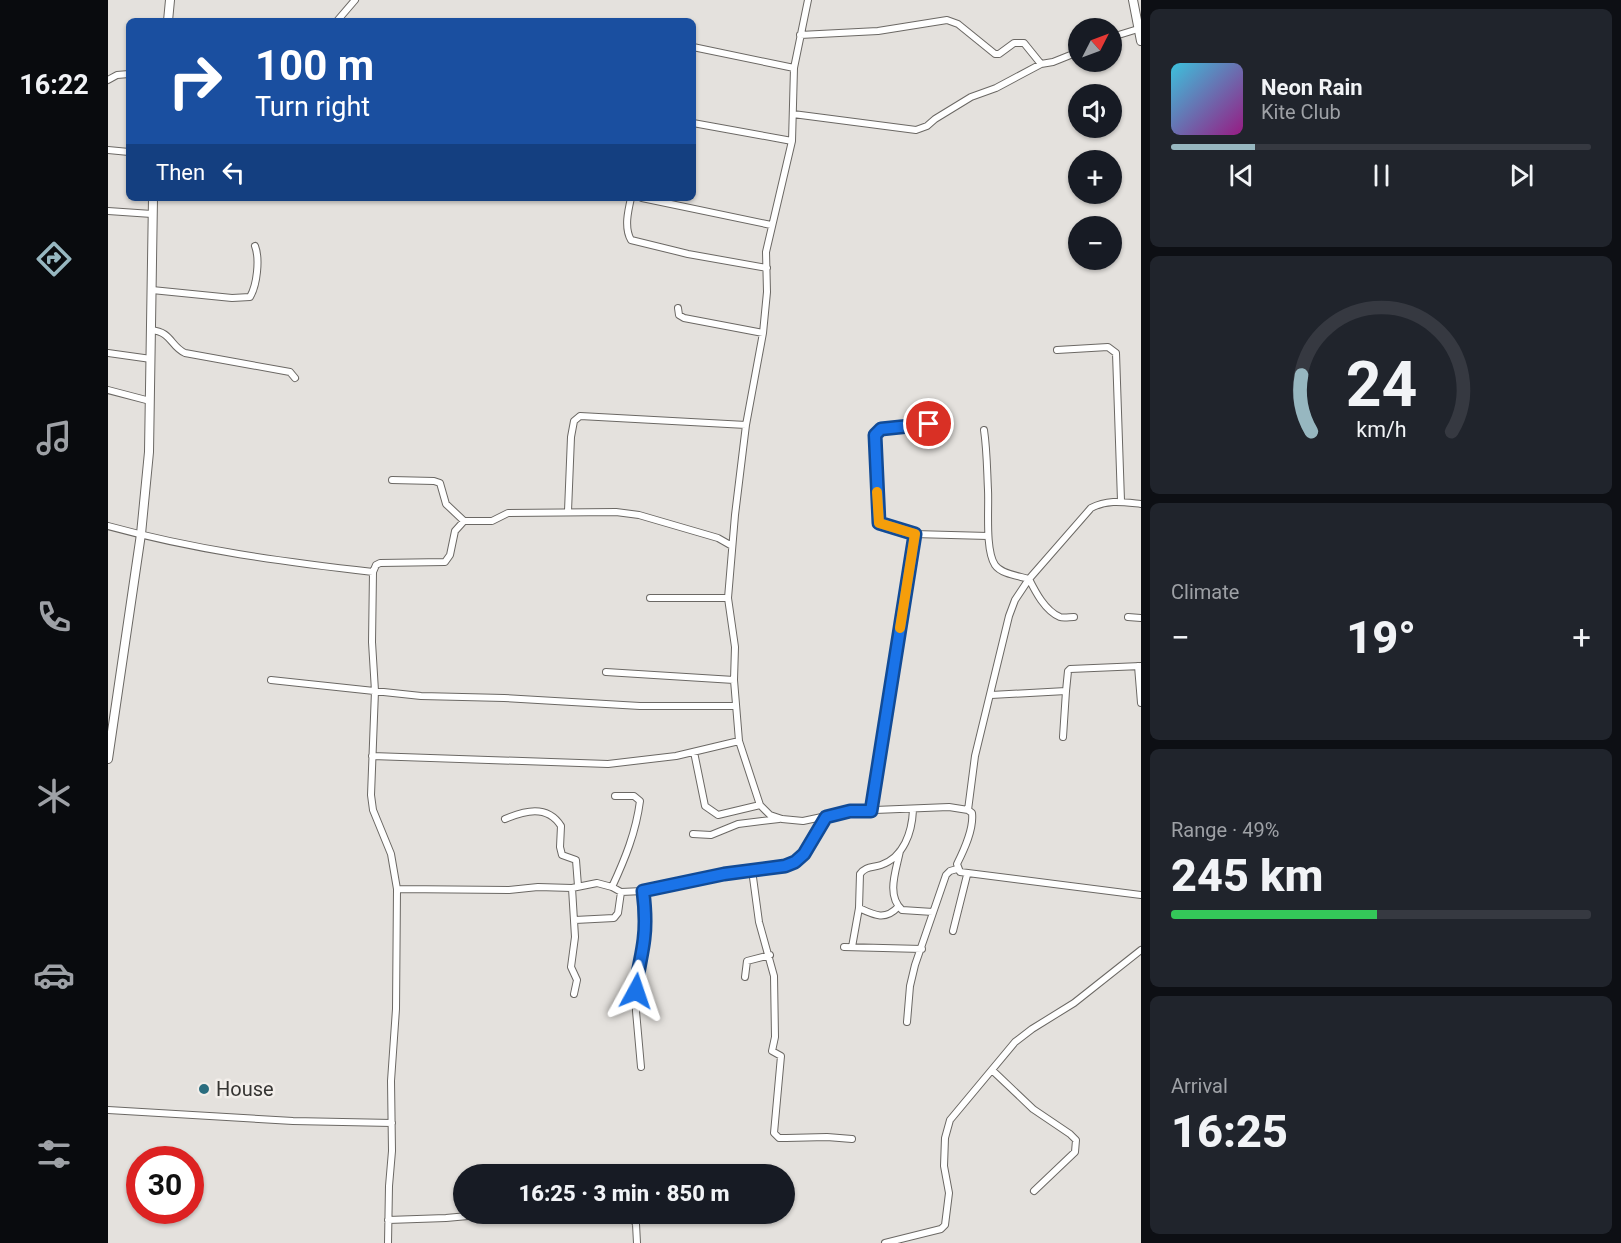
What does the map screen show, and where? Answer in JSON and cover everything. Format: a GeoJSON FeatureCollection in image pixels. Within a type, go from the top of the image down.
{"type":"FeatureCollection","features":[{"type":"Feature","properties":{"kind":"street"},"geometry":{"type":"LineString","coordinates":[[168,18],[170,0]]}},
{"type":"Feature","properties":{"kind":"street"},"geometry":{"type":"LineString","coordinates":[[340,18],[355,0]]}},
{"type":"Feature","properties":{"kind":"street"},"geometry":{"type":"LineString","coordinates":[[782,819],[770,814],[760,805],[739,741],[735,706],[735,647],[728,598],[746,425],[764,333],[767,292],[766,252],[792,141],[794,68],[808,0]]}},
{"type":"Feature","properties":{"kind":"street"},"geometry":{"type":"LineString","coordinates":[[1133,0],[1141,41]]}},
{"type":"Feature","properties":{"kind":"street"},"geometry":{"type":"LineString","coordinates":[[800,35],[878,31],[947,20],[954,21],[996,54],[1014,43],[1024,43],[1041,63]]}},
{"type":"Feature","properties":{"kind":"street"},"geometry":{"type":"LineString","coordinates":[[1122,34],[1138,28]]}},
{"type":"Feature","properties":{"kind":"street"},"geometry":{"type":"LineString","coordinates":[[696,48],[794,68]]}},
{"type":"Feature","properties":{"kind":"street"},"geometry":{"type":"LineString","coordinates":[[793,114],[916,130],[927,126],[935,118],[971,97],[996,88],[1041,63],[1053,62],[1068,56]]}},
{"type":"Feature","properties":{"kind":"street"},"geometry":{"type":"LineString","coordinates":[[108,80],[117,75],[126,74]]}},
{"type":"Feature","properties":{"kind":"street"},"geometry":{"type":"LineString","coordinates":[[696,124],[792,141]]}},
{"type":"Feature","properties":{"kind":"street"},"geometry":{"type":"LineString","coordinates":[[108,150],[126,152]]}},
{"type":"Feature","properties":{"kind":"street"},"geometry":{"type":"LineString","coordinates":[[108,759],[111,713],[141,534],[149,452],[153,201]]}},
{"type":"Feature","properties":{"kind":"street"},"geometry":{"type":"LineString","coordinates":[[630,201],[627,216],[628,234],[631,240],[688,254],[767,268]]}},
{"type":"Feature","properties":{"kind":"street"},"geometry":{"type":"LineString","coordinates":[[656,201],[771,225]]}},
{"type":"Feature","properties":{"kind":"street"},"geometry":{"type":"LineString","coordinates":[[108,211],[152,214]]}},
{"type":"Feature","properties":{"kind":"street"},"geometry":{"type":"LineString","coordinates":[[152,290],[232,298],[250,297],[255,282],[257,252],[255,246]]}},
{"type":"Feature","properties":{"kind":"street"},"geometry":{"type":"LineString","coordinates":[[678,308],[679,315],[684,318],[764,333]]}},
{"type":"Feature","properties":{"kind":"street"},"geometry":{"type":"LineString","coordinates":[[151,330],[161,331],[168,335],[181,351],[290,372],[295,378]]}},
{"type":"Feature","properties":{"kind":"street"},"geometry":{"type":"LineString","coordinates":[[1057,350],[1108,347],[1116,353],[1121,501]]}},
{"type":"Feature","properties":{"kind":"street"},"geometry":{"type":"LineString","coordinates":[[108,353],[151,359]]}},
{"type":"Feature","properties":{"kind":"street"},"geometry":{"type":"LineString","coordinates":[[108,390],[150,401]]}},
{"type":"Feature","properties":{"kind":"street"},"geometry":{"type":"LineString","coordinates":[[568,511],[571,437],[574,421],[580,416],[746,425]]}},
{"type":"Feature","properties":{"kind":"street"},"geometry":{"type":"LineString","coordinates":[[929,424],[881,429],[875,435],[879,523],[915,534],[988,536]]}},
{"type":"Feature","properties":{"kind":"street"},"geometry":{"type":"LineString","coordinates":[[984,429],[987,453],[988,536],[995,565],[1002,570],[1029,579],[1037,594],[1060,617],[1074,617]]}},
{"type":"Feature","properties":{"kind":"street"},"geometry":{"type":"LineString","coordinates":[[392,480],[440,483],[446,504],[464,521],[492,521],[507,513],[568,511],[639,514],[718,538],[732,546]]}},
{"type":"Feature","properties":{"kind":"street"},"geometry":{"type":"LineString","coordinates":[[968,810],[975,756],[1009,616],[1015,600],[1029,579],[1091,508],[1101,502],[1121,501],[1141,504]]}},
{"type":"Feature","properties":{"kind":"street"},"geometry":{"type":"LineString","coordinates":[[388,1243],[397,889],[391,854],[373,810],[371,795],[375,691],[372,642],[373,572],[376,565],[380,563],[444,562],[450,555],[455,531],[464,521]]}},
{"type":"Feature","properties":{"kind":"street"},"geometry":{"type":"LineString","coordinates":[[108,526],[288,563],[373,572]]}},
{"type":"Feature","properties":{"kind":"street"},"geometry":{"type":"LineString","coordinates":[[871,811],[915,534]]}},
{"type":"Feature","properties":{"kind":"street"},"geometry":{"type":"LineString","coordinates":[[650,598],[728,598]]}},
{"type":"Feature","properties":{"kind":"street"},"geometry":{"type":"LineString","coordinates":[[1128,617],[1141,618]]}},
{"type":"Feature","properties":{"kind":"street"},"geometry":{"type":"LineString","coordinates":[[1063,736],[1068,670],[1070,669],[1140,666],[1141,703]]}},
{"type":"Feature","properties":{"kind":"street"},"geometry":{"type":"LineString","coordinates":[[606,672],[734,680]]}},
{"type":"Feature","properties":{"kind":"street"},"geometry":{"type":"LineString","coordinates":[[271,680],[422,696],[514,698],[640,706],[735,706]]}},
{"type":"Feature","properties":{"kind":"street"},"geometry":{"type":"LineString","coordinates":[[991,695],[1066,691]]}},
{"type":"Feature","properties":{"kind":"street"},"geometry":{"type":"LineString","coordinates":[[372,756],[608,764],[656,759],[739,741]]}},
{"type":"Feature","properties":{"kind":"street"},"geometry":{"type":"LineString","coordinates":[[694,752],[705,806],[718,815],[727,827]]}},
{"type":"Feature","properties":{"kind":"street"},"geometry":{"type":"LineString","coordinates":[[612,887],[632,839],[638,820],[640,801],[634,795],[615,796]]}},
{"type":"Feature","properties":{"kind":"street"},"geometry":{"type":"LineString","coordinates":[[718,815],[760,805]]}},
{"type":"Feature","properties":{"kind":"street"},"geometry":{"type":"LineString","coordinates":[[693,834],[711,834],[738,824],[782,819],[803,820],[850,811],[949,807],[968,810],[972,813],[973,819],[957,869]]}},
{"type":"Feature","properties":{"kind":"street"},"geometry":{"type":"LineString","coordinates":[[852,947],[859,908],[860,874],[867,867],[882,864],[900,851],[907,842],[912,827],[913,810]]}},
{"type":"Feature","properties":{"kind":"street"},"geometry":{"type":"LineString","coordinates":[[505,819],[526,811],[541,811],[555,819],[561,826],[562,855],[576,860],[575,937],[571,967],[578,980],[574,994]]}},
{"type":"Feature","properties":{"kind":"street"},"geometry":{"type":"LineString","coordinates":[[397,889],[509,890],[575,887],[597,883],[621,892],[643,891],[724,874],[785,866],[795,862],[804,854],[826,817]]}},
{"type":"Feature","properties":{"kind":"street"},"geometry":{"type":"LineString","coordinates":[[900,851],[892,894],[894,902],[902,910],[933,912]]}},
{"type":"Feature","properties":{"kind":"street"},"geometry":{"type":"LineString","coordinates":[[957,869],[967,875],[1039,881],[1119,894],[1141,895]]}},
{"type":"Feature","properties":{"kind":"street"},"geometry":{"type":"LineString","coordinates":[[907,1022],[910,986],[933,912],[946,875],[957,869]]}},
{"type":"Feature","properties":{"kind":"street"},"geometry":{"type":"LineString","coordinates":[[752,870],[759,922],[770,955],[775,998],[775,1037],[772,1051],[781,1056],[774,1133],[779,1138],[852,1139]]}},
{"type":"Feature","properties":{"kind":"street"},"geometry":{"type":"LineString","coordinates":[[953,931],[967,875]]}},
{"type":"Feature","properties":{"kind":"street"},"geometry":{"type":"LineString","coordinates":[[641,1067],[636,1011],[637,970],[644,937],[643,891]]}},
{"type":"Feature","properties":{"kind":"street"},"geometry":{"type":"LineString","coordinates":[[575,920],[614,918],[618,913],[621,892]]}},
{"type":"Feature","properties":{"kind":"street"},"geometry":{"type":"LineString","coordinates":[[859,908],[880,917],[889,914],[898,906]]}},
{"type":"Feature","properties":{"kind":"street"},"geometry":{"type":"LineString","coordinates":[[844,947],[922,949]]}},
{"type":"Feature","properties":{"kind":"street"},"geometry":{"type":"LineString","coordinates":[[885,1243],[941,1229],[945,1225],[949,1193],[944,1166],[945,1138],[950,1120],[1015,1042],[1074,1003],[1141,950]]}},
{"type":"Feature","properties":{"kind":"street"},"geometry":{"type":"LineString","coordinates":[[745,977],[746,961],[770,955]]}},
{"type":"Feature","properties":{"kind":"street"},"geometry":{"type":"LineString","coordinates":[[992,1070],[1033,1109],[1076,1140],[1075,1152],[1034,1191]]}},
{"type":"Feature","properties":{"kind":"street"},"geometry":{"type":"LineString","coordinates":[[108,1110],[392,1123]]}},
{"type":"Feature","properties":{"kind":"street"},"geometry":{"type":"LineString","coordinates":[[388,1220],[453,1217]]}},
{"type":"Feature","properties":{"kind":"street"},"geometry":{"type":"LineString","coordinates":[[636,1224],[637,1243]]}},
{"type":"Feature","properties":{"kind":"slow traffic"},"geometry":{"type":"LineString","coordinates":[[877,492],[879,523],[915,534],[900,628]]}},
{"type":"Feature","properties":{"kind":"place","name":"House"},"geometry":{"type":"Point","coordinates":[204,1089]}},
{"type":"Feature","properties":{"kind":"route"},"geometry":{"type":"LineString","coordinates":[[636,991],[637,970],[644,937],[643,891],[724,874],[785,866],[795,862],[804,854],[826,817],[850,811],[871,811],[915,534],[879,523],[875,435],[881,429],[929,424]]}}]}
